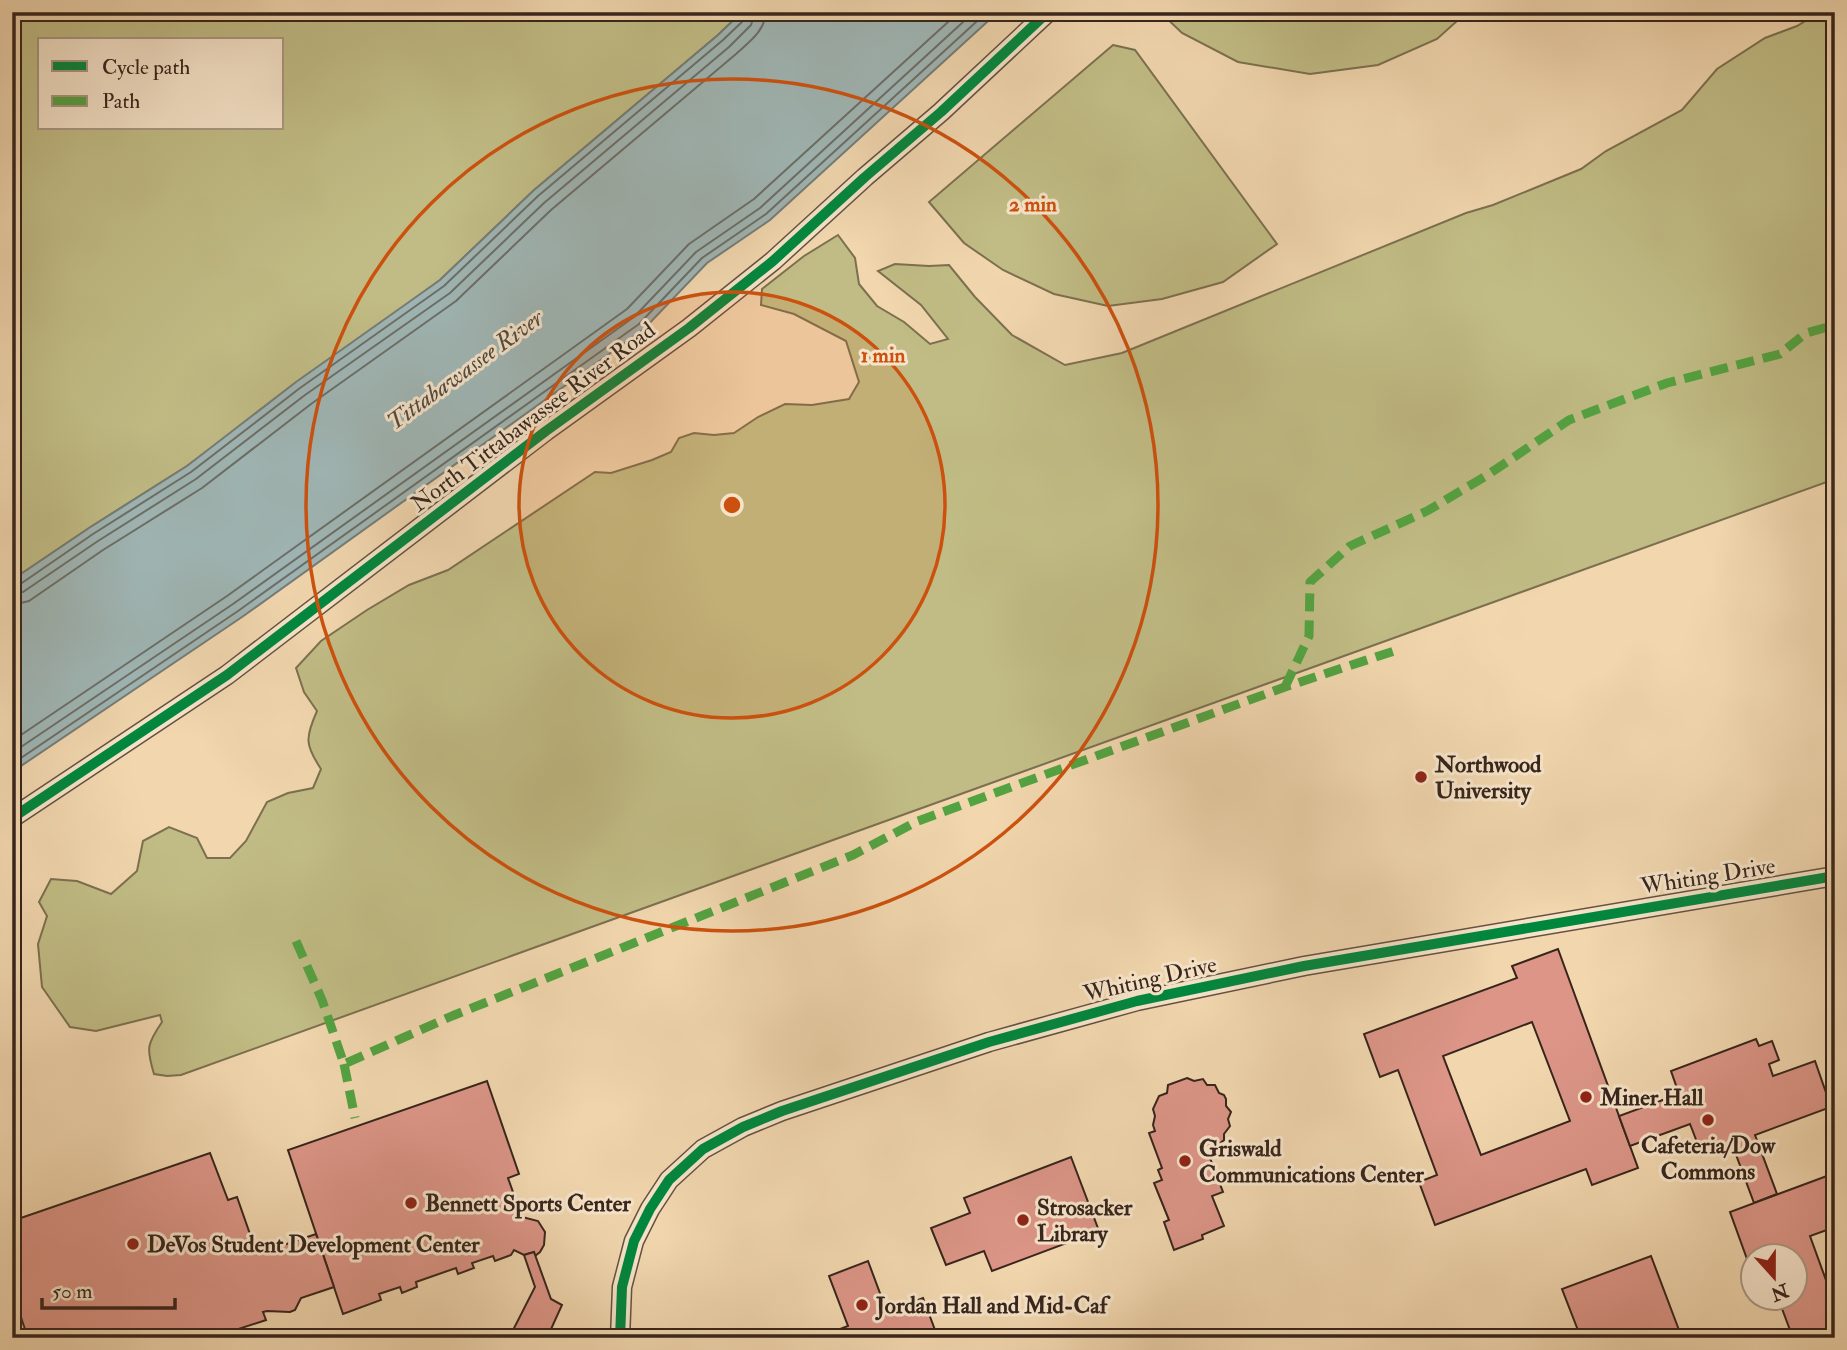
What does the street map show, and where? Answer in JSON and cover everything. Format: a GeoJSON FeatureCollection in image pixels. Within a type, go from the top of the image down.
{"type":"FeatureCollection","features":[{"type":"Feature","properties":{"kind":"street","name":"North Tittabawassee River Road"},"geometry":{"type":"LineString","coordinates":[[12,818],[227,675],[546,431],[689,328],[773,261],[865,177],[941,113],[1048,12]]}},
{"type":"Feature","properties":{"kind":"street","name":"Whiting Drive"},"geometry":{"type":"LineString","coordinates":[[621,1338],[622,1287],[635,1241],[650,1209],[669,1180],[703,1149],[743,1127],[782,1111],[989,1042],[1137,1001],[1304,966],[1835,876]]}},
{"type":"Feature","properties":{"kind":"shaded area"},"geometry":{"type":"Polygon","coordinates":[[[12,12],[742,12],[533,191],[440,280],[187,466],[12,580],[12,12]]]}},
{"type":"Feature","properties":{"kind":"shaded area"},"geometry":{"type":"Polygon","coordinates":[[[1160,12],[1467,12],[1437,39],[1378,65],[1310,74],[1238,62],[1182,33],[1160,12]]]}},
{"type":"Feature","properties":{"kind":"shaded area"},"geometry":{"type":"Polygon","coordinates":[[[1820,12],[1835,12],[1835,479],[181,1075],[154,1074],[149,1046],[162,1022],[160,1015],[96,1031],[70,1027],[42,987],[38,944],[47,916],[39,902],[51,879],[77,881],[111,894],[137,871],[143,841],[169,827],[197,838],[207,858],[230,858],[246,841],[267,802],[288,793],[313,788],[321,769],[312,754],[309,741],[310,728],[317,711],[304,692],[296,668],[321,641],[409,585],[448,570],[595,472],[611,473],[652,460],[671,452],[679,438],[694,433],[734,433],[785,404],[812,405],[849,399],[859,382],[846,341],[794,314],[761,305],[762,289],[804,256],[838,235],[855,258],[859,284],[877,306],[904,322],[930,344],[948,339],[921,305],[878,271],[895,264],[949,265],[1012,335],[1065,365],[1122,353],[1581,169],[1606,151],[1682,110],[1717,69],[1765,38],[1797,26],[1820,12]]]}},
{"type":"Feature","properties":{"kind":"shaded area"},"geometry":{"type":"Polygon","coordinates":[[[1113,45],[1135,50],[1277,244],[1223,282],[1162,299],[1108,306],[1054,294],[1003,270],[964,243],[929,202],[1113,45]]]}},
{"type":"Feature","properties":{"kind":"water","name":"Tittabawassee River"},"geometry":{"type":"Polygon","coordinates":[[[742,12],[998,12],[770,220],[707,263],[644,329],[242,617],[12,772],[12,580],[187,466],[296,382],[440,280],[533,191],[742,12]]]}},
{"type":"Feature","properties":{"kind":"building","name":"Miner Hall"},"geometry":{"type":"Polygon","coordinates":[[[1558,949],[1638,1168],[1592,1185],[1586,1169],[1435,1225],[1419,1182],[1437,1175],[1398,1070],[1380,1077],[1364,1034],[1517,978],[1512,966],[1558,949]],[[1532,1022],[1443,1056],[1481,1155],[1570,1121],[1532,1022]]]}},
{"type":"Feature","properties":{"kind":"building","name":"Cafeteria/Dow Commons"},"geometry":{"type":"Polygon","coordinates":[[[1756,1039],[1759,1046],[1772,1041],[1779,1060],[1769,1064],[1773,1076],[1815,1061],[1831,1107],[1755,1135],[1777,1194],[1754,1203],[1732,1144],[1702,1155],[1690,1124],[1630,1146],[1619,1116],[1679,1094],[1671,1071],[1756,1039]]]}},
{"type":"Feature","properties":{"kind":"building","name":"Griswald Communications Center"},"geometry":{"type":"Polygon","coordinates":[[[1187,1078],[1194,1081],[1203,1079],[1207,1085],[1215,1085],[1219,1093],[1224,1095],[1226,1106],[1231,1112],[1228,1119],[1230,1126],[1224,1134],[1224,1140],[1208,1153],[1223,1192],[1212,1196],[1224,1226],[1202,1235],[1203,1239],[1174,1250],[1164,1222],[1169,1220],[1154,1183],[1162,1180],[1158,1170],[1162,1168],[1149,1133],[1155,1131],[1153,1109],[1159,1096],[1167,1093],[1168,1085],[1187,1078]]]}},
{"type":"Feature","properties":{"kind":"building","name":"Bennett Sports Center"},"geometry":{"type":"Polygon","coordinates":[[[487,1081],[519,1174],[508,1178],[522,1217],[538,1221],[545,1232],[544,1245],[540,1252],[535,1256],[534,1252],[524,1255],[514,1250],[511,1255],[495,1261],[493,1256],[472,1263],[474,1268],[458,1274],[456,1268],[416,1282],[417,1287],[402,1293],[400,1287],[379,1294],[381,1300],[343,1314],[288,1150],[487,1081]]]}},
{"type":"Feature","properties":{"kind":"building","name":"DeVos Student Development Center"},"geometry":{"type":"Polygon","coordinates":[[[210,1153],[228,1200],[237,1197],[257,1254],[316,1234],[334,1287],[301,1298],[295,1310],[263,1312],[266,1320],[211,1338],[28,1338],[12,1291],[12,1221],[210,1153]]]}},
{"type":"Feature","properties":{"kind":"building","name":"Strosacker Library"},"geometry":{"type":"Polygon","coordinates":[[[1071,1157],[1099,1231],[992,1271],[984,1251],[946,1265],[931,1228],[970,1213],[964,1198],[1071,1157]]]}},
{"type":"Feature","properties":{"kind":"building"},"geometry":{"type":"Polygon","coordinates":[[[1835,1173],[1835,1227],[1810,1236],[1835,1305],[1835,1338],[1793,1338],[1783,1312],[1808,1312],[1808,1242],[1741,1242],[1730,1212],[1835,1173]]]}},
{"type":"Feature","properties":{"kind":"building"},"geometry":{"type":"Polygon","coordinates":[[[534,1252],[551,1299],[562,1305],[547,1338],[509,1338],[535,1287],[524,1255],[534,1252]]]}},
{"type":"Feature","properties":{"kind":"building"},"geometry":{"type":"Polygon","coordinates":[[[1651,1256],[1682,1338],[1581,1338],[1562,1289],[1651,1256]]]}},
{"type":"Feature","properties":{"kind":"building","name":"Jordan Hall and Mid-Caf"},"geometry":{"type":"Polygon","coordinates":[[[868,1261],[887,1312],[923,1298],[938,1338],[817,1338],[848,1326],[829,1276],[868,1261]]]}},
{"type":"Feature","properties":{"kind":"marked path"},"geometry":{"type":"LineString","coordinates":[[1285,687],[1309,636],[1310,582],[1350,546],[1427,511],[1486,476],[1569,420],[1667,383],[1780,354],[1806,333],[1835,325]]}},
{"type":"Feature","properties":{"kind":"marked path"},"geometry":{"type":"LineString","coordinates":[[296,941],[322,1000],[344,1064],[452,1016],[853,855],[918,821],[1285,687],[1394,651]]}},
{"type":"Feature","properties":{"kind":"marked path"},"geometry":{"type":"LineString","coordinates":[[344,1064],[355,1118]]}},
{"type":"Feature","properties":{"kind":"cycle path"},"geometry":{"type":"LineString","coordinates":[[12,818],[227,675],[546,431],[689,328],[773,261],[941,112],[1048,12]]}},
{"type":"Feature","properties":{"kind":"cycle path"},"geometry":{"type":"LineString","coordinates":[[620,1338],[622,1287],[634,1241],[669,1180],[703,1149],[743,1127],[782,1111],[989,1042],[1137,1001],[1304,966],[1835,876]]}},
{"type":"Feature","properties":{"kind":"place","name":"Northwood University"},"geometry":{"type":"Point","coordinates":[1421,777]}},
{"type":"Feature","properties":{"kind":"place","name":"Miner Hall"},"geometry":{"type":"Point","coordinates":[1586,1097]}},
{"type":"Feature","properties":{"kind":"place","name":"Cafeteria/Dow Commons"},"geometry":{"type":"Point","coordinates":[1708,1120]}},
{"type":"Feature","properties":{"kind":"place","name":"Griswald Communications Center"},"geometry":{"type":"Point","coordinates":[1185,1161]}},
{"type":"Feature","properties":{"kind":"place","name":"Bennett Sports Center"},"geometry":{"type":"Point","coordinates":[411,1203]}},
{"type":"Feature","properties":{"kind":"place","name":"Strosacker Library"},"geometry":{"type":"Point","coordinates":[1023,1220]}},
{"type":"Feature","properties":{"kind":"place","name":"DeVos Student Development Center"},"geometry":{"type":"Point","coordinates":[133,1244]}},
{"type":"Feature","properties":{"kind":"place","name":"Jordan Hall and Mid-Caf"},"geometry":{"type":"Point","coordinates":[862,1305]}}]}
